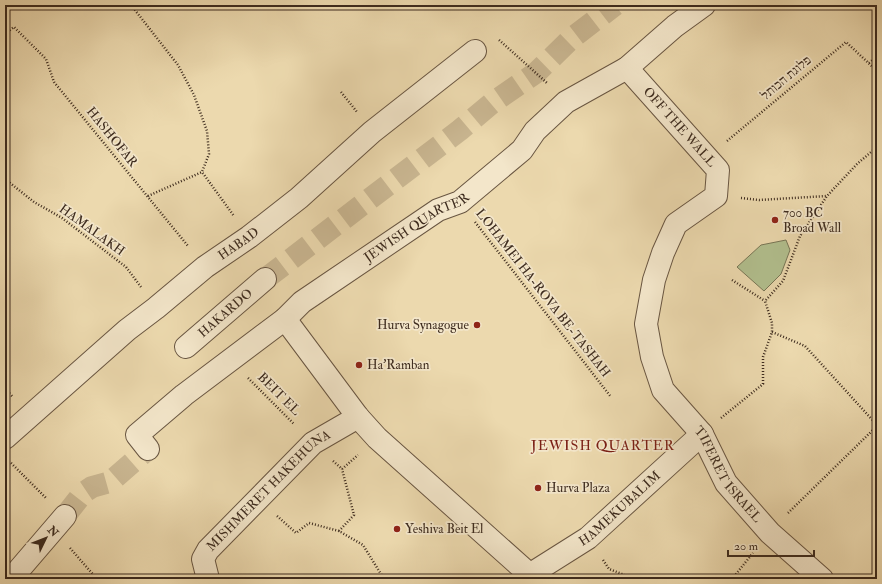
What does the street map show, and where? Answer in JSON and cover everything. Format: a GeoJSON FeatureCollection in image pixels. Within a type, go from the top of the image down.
{"type":"FeatureCollection","features":[{"type":"Feature","properties":{"kind":"street","name":"JEWISH QUARTER"},"geometry":{"type":"LineString","coordinates":[[148,449],[137,435],[184,395],[284,319],[302,302],[438,210],[460,202],[522,150],[535,131],[566,102],[627,68],[675,26],[704,5]]}},
{"type":"Feature","properties":{"kind":"street","name":"HABAD"},"geometry":{"type":"LineString","coordinates":[[5,438],[127,330],[205,267],[249,237],[299,198],[372,132],[475,51]]}},
{"type":"Feature","properties":{"kind":"street","name":"OFF THE WALL"},"geometry":{"type":"LineString","coordinates":[[627,68],[718,170],[716,196]]}},
{"type":"Feature","properties":{"kind":"street","name":"TIFERET ISRAEL"},"geometry":{"type":"LineString","coordinates":[[716,196],[676,224],[663,253],[654,280],[646,324],[652,357],[663,390],[702,434],[726,483],[770,533],[822,579]]}},
{"type":"Feature","properties":{"kind":"street","name":"HAKARDO"},"geometry":{"type":"LineString","coordinates":[[186,347],[265,279]]}},
{"type":"Feature","properties":{"kind":"street"},"geometry":{"type":"LineString","coordinates":[[284,319],[358,417],[377,438],[526,577]]}},
{"type":"Feature","properties":{"kind":"street","name":"MISHMERET HAKEHUNA"},"geometry":{"type":"LineString","coordinates":[[208,579],[203,559],[208,550],[313,443],[358,417]]}},
{"type":"Feature","properties":{"kind":"street","name":"HAMEKUBALIM"},"geometry":{"type":"LineString","coordinates":[[526,577],[588,538],[702,434]]}},
{"type":"Feature","properties":{"kind":"street"},"geometry":{"type":"LineString","coordinates":[[11,579],[59,523]]}},
{"type":"Feature","properties":{"kind":"path"},"geometry":{"type":"LineString","coordinates":[[132,5],[178,65],[194,95],[207,131],[209,154],[202,172],[148,196]]}},
{"type":"Feature","properties":{"kind":"path","name":"HASHOFAR"},"geometry":{"type":"LineString","coordinates":[[5,34],[14,27],[46,59],[54,82],[205,267]]}},
{"type":"Feature","properties":{"kind":"path"},"geometry":{"type":"LineString","coordinates":[[498,39],[537,72],[566,102]]}},
{"type":"Feature","properties":{"kind":"path","name":"פלוגת הכותל"},"geometry":{"type":"LineString","coordinates":[[707,157],[846,42],[870,63]]}},
{"type":"Feature","properties":{"kind":"path"},"geometry":{"type":"LineString","coordinates":[[877,56],[870,63],[877,71]]}},
{"type":"Feature","properties":{"kind":"path"},"geometry":{"type":"LineString","coordinates":[[765,302],[783,281],[800,236],[826,196],[857,164],[877,147]]}},
{"type":"Feature","properties":{"kind":"path"},"geometry":{"type":"LineString","coordinates":[[202,172],[249,237]]}},
{"type":"Feature","properties":{"kind":"path","name":"HAMALAKH"},"geometry":{"type":"LineString","coordinates":[[5,179],[126,267],[156,308]]}},
{"type":"Feature","properties":{"kind":"path"},"geometry":{"type":"LineString","coordinates":[[716,196],[759,200],[826,196]]}},
{"type":"Feature","properties":{"kind":"path","name":"LOHAMEI HA-ROVA BE-TASHAH"},"geometry":{"type":"LineString","coordinates":[[460,202],[611,396]]}},
{"type":"Feature","properties":{"kind":"path"},"geometry":{"type":"LineString","coordinates":[[702,434],[764,384],[763,357],[772,332],[772,323],[765,302],[732,280]]}},
{"type":"Feature","properties":{"kind":"path"},"geometry":{"type":"LineString","coordinates":[[732,579],[798,502],[877,425],[805,346],[772,332]]}},
{"type":"Feature","properties":{"kind":"path","name":"BEIT EL"},"geometry":{"type":"LineString","coordinates":[[230,359],[313,443]]}},
{"type":"Feature","properties":{"kind":"path"},"geometry":{"type":"LineString","coordinates":[[10,462],[59,523],[97,579]]}},
{"type":"Feature","properties":{"kind":"path"},"geometry":{"type":"LineString","coordinates":[[339,531],[354,514],[342,469]]}},
{"type":"Feature","properties":{"kind":"path"},"geometry":{"type":"LineString","coordinates":[[259,499],[296,533],[309,523],[339,531],[363,545],[384,579]]}},
{"type":"Feature","properties":{"kind":"path"},"geometry":{"type":"LineString","coordinates":[[588,538],[609,569],[636,579]]}},
{"type":"Feature","properties":{"kind":"green space"},"geometry":{"type":"Polygon","coordinates":[[[786,240],[790,250],[781,274],[764,291],[737,267],[761,245],[786,240]]]}},
{"type":"Feature","properties":{"kind":"tunnel"},"geometry":{"type":"LineString","coordinates":[[265,279],[460,130],[492,103],[537,72],[572,38],[615,5]]}},
{"type":"Feature","properties":{"kind":"tunnel"},"geometry":{"type":"LineString","coordinates":[[65,516],[83,493],[92,487],[110,482],[148,449]]}},
{"type":"Feature","properties":{"kind":"place","name":"700 BC Broad Wall"},"geometry":{"type":"Point","coordinates":[775,220]}},
{"type":"Feature","properties":{"kind":"place","name":"Hurva Synagogue"},"geometry":{"type":"Point","coordinates":[477,325]}},
{"type":"Feature","properties":{"kind":"place","name":"Ha'Ramban"},"geometry":{"type":"Point","coordinates":[359,365]}},
{"type":"Feature","properties":{"kind":"place","name":"Hurva Plaza"},"geometry":{"type":"Point","coordinates":[538,488]}},
{"type":"Feature","properties":{"kind":"place","name":"Yeshiva Beit El"},"geometry":{"type":"Point","coordinates":[397,529]}},
{"type":"Feature","properties":{"kind":"district","name":"JEWISH QUARTER"},"geometry":{"type":"Point","coordinates":[603,445]}}]}
